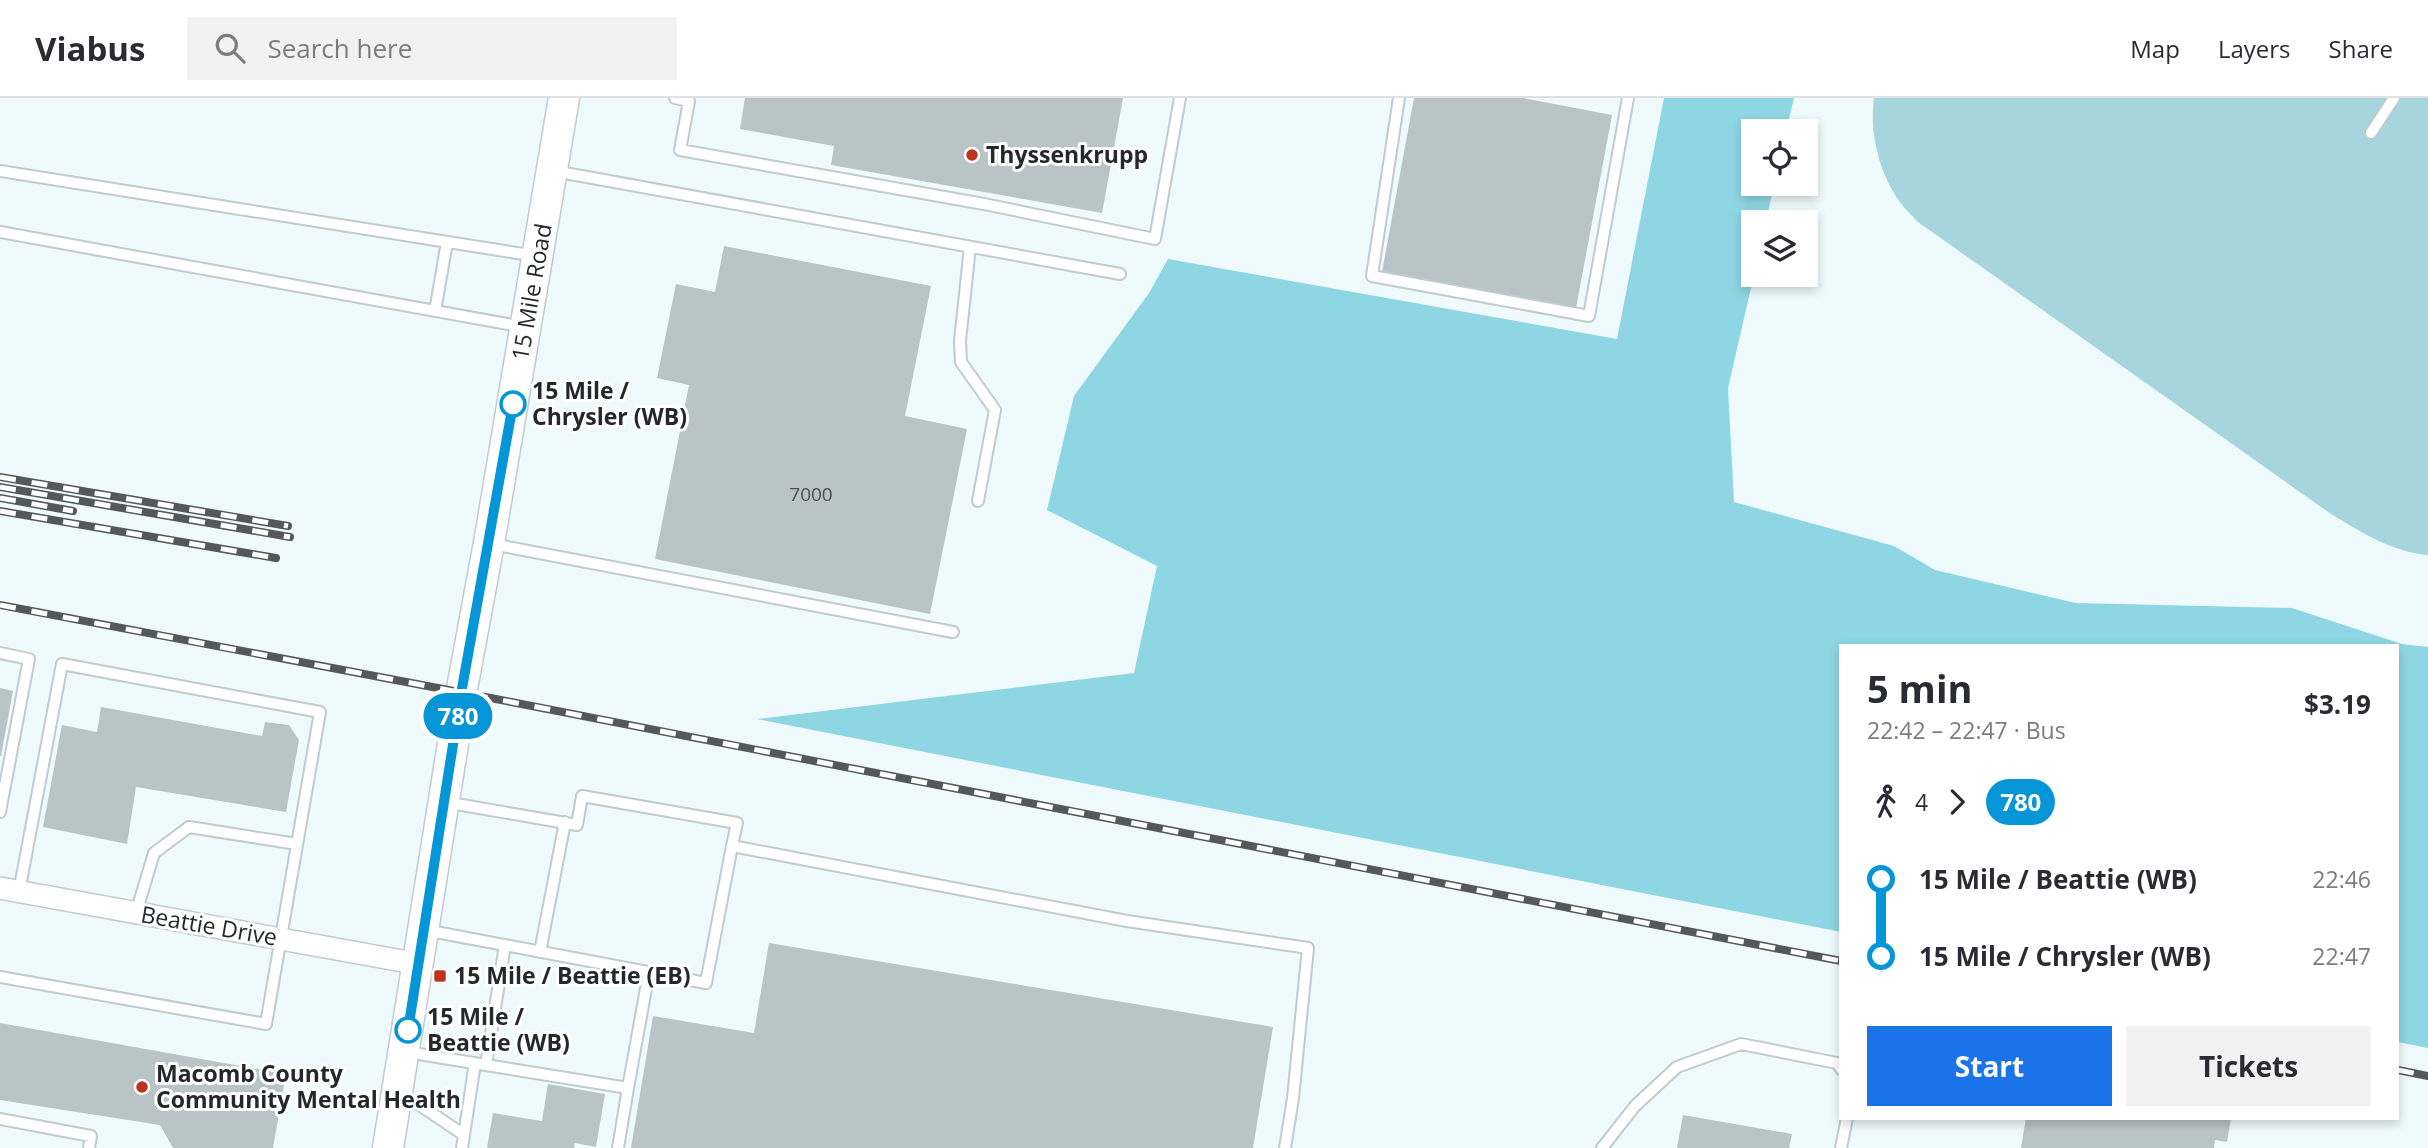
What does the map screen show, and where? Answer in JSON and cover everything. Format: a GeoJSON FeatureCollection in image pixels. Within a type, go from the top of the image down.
{"type":"FeatureCollection","features":[{"type":"Feature","properties":{"kind":"main road","name":"15 Mile Road"},"geometry":{"type":"LineString","coordinates":[[388,1148],[461,694],[554,171],[564,98]]}},
{"type":"Feature","properties":{"kind":"street","name":"Beattie Drive"},"geometry":{"type":"LineString","coordinates":[[9,890],[419,964]]}},
{"type":"Feature","properties":{"kind":"lane"},"geometry":{"type":"LineString","coordinates":[[675,98],[689,99],[680,150],[984,204],[1154,239],[1180,98]]}},
{"type":"Feature","properties":{"kind":"lane"},"geometry":{"type":"LineString","coordinates":[[1399,98],[1372,276],[1589,316],[1628,98]]}},
{"type":"Feature","properties":{"kind":"lane"},"geometry":{"type":"LineString","coordinates":[[2371,133],[2394,98]]}},
{"type":"Feature","properties":{"kind":"lane"},"geometry":{"type":"LineString","coordinates":[[0,171],[538,256]]}},
{"type":"Feature","properties":{"kind":"lane"},"geometry":{"type":"LineString","coordinates":[[554,171],[1120,274]]}},
{"type":"Feature","properties":{"kind":"lane"},"geometry":{"type":"LineString","coordinates":[[0,232],[526,327]]}},
{"type":"Feature","properties":{"kind":"lane"},"geometry":{"type":"LineString","coordinates":[[435,311],[447,242]]}},
{"type":"Feature","properties":{"kind":"lane"},"geometry":{"type":"LineString","coordinates":[[970,247],[960,341],[961,362],[995,410],[978,501]]}},
{"type":"Feature","properties":{"kind":"lane"},"geometry":{"type":"LineString","coordinates":[[489,543],[953,632]]}},
{"type":"Feature","properties":{"kind":"lane"},"geometry":{"type":"LineString","coordinates":[[0,653],[29,659],[0,812]]}},
{"type":"Feature","properties":{"kind":"lane"},"geometry":{"type":"LineString","coordinates":[[0,977],[266,1024],[320,712],[62,664],[9,890]]}},
{"type":"Feature","properties":{"kind":"lane"},"geometry":{"type":"LineString","coordinates":[[424,930],[706,983],[737,823],[582,796],[577,825],[445,802]]}},
{"type":"Feature","properties":{"kind":"lane"},"geometry":{"type":"LineString","coordinates":[[540,952],[565,822]]}},
{"type":"Feature","properties":{"kind":"lane"},"geometry":{"type":"LineString","coordinates":[[136,913],[154,853],[189,827],[297,844]]}},
{"type":"Feature","properties":{"kind":"lane"},"geometry":{"type":"LineString","coordinates":[[732,846],[1127,921],[1308,948],[1293,1098],[1285,1148]]}},
{"type":"Feature","properties":{"kind":"lane"},"geometry":{"type":"LineString","coordinates":[[462,1148],[505,945]]}},
{"type":"Feature","properties":{"kind":"lane"},"geometry":{"type":"LineString","coordinates":[[618,1148],[649,972]]}},
{"type":"Feature","properties":{"kind":"lane"},"geometry":{"type":"LineString","coordinates":[[1602,1148],[1635,1106],[1677,1067],[1741,1044],[1837,1063],[1839,1066]]}},
{"type":"Feature","properties":{"kind":"lane"},"geometry":{"type":"LineString","coordinates":[[404,1051],[628,1088]]}},
{"type":"Feature","properties":{"kind":"lane"},"geometry":{"type":"LineString","coordinates":[[397,1091],[464,1135]]}},
{"type":"Feature","properties":{"kind":"lane"},"geometry":{"type":"LineString","coordinates":[[0,1119],[91,1136],[89,1148]]}},
{"type":"Feature","properties":{"kind":"lane"},"geometry":{"type":"LineString","coordinates":[[1841,1148],[1847,1120]]}},
{"type":"Feature","properties":{"kind":"shaded area"},"geometry":{"type":"Polygon","coordinates":[[[1664,98],[1794,98],[1789,119],[1741,119],[1741,196],[1771,196],[1769,210],[1741,210],[1741,287],[1751,287],[1728,388],[1734,502],[1894,546],[1935,570],[2076,603],[2292,608],[2402,644],[2428,647],[2428,1048],[2399,1042],[2399,644],[1839,644],[1839,932],[757,719],[1134,673],[1157,566],[1047,510],[1074,396],[1149,293],[1168,259],[1617,339],[1664,98]]]}},
{"type":"Feature","properties":{"kind":"shaded area"},"geometry":{"type":"Polygon","coordinates":[[[1874,98],[2428,98],[2428,555],[2389,545],[2331,514],[1918,222],[1899,201],[1881,165],[1874,138],[1874,98]]]}},
{"type":"Feature","properties":{"kind":"building","name":"Thyssenkrupp"},"geometry":{"type":"Polygon","coordinates":[[[745,98],[1123,98],[1102,213],[831,165],[834,146],[740,129],[745,98]]]}},
{"type":"Feature","properties":{"kind":"building"},"geometry":{"type":"Polygon","coordinates":[[[1414,98],[1523,98],[1612,115],[1576,308],[1382,272],[1414,98]]]}},
{"type":"Feature","properties":{"kind":"building"},"geometry":{"type":"Polygon","coordinates":[[[724,246],[931,286],[905,416],[967,429],[930,614],[655,559],[689,385],[657,378],[676,284],[715,292],[724,246]]]}},
{"type":"Feature","properties":{"kind":"building"},"geometry":{"type":"Polygon","coordinates":[[[0,688],[13,691],[1,756],[0,756],[0,688]]]}},
{"type":"Feature","properties":{"kind":"building"},"geometry":{"type":"Polygon","coordinates":[[[101,707],[262,736],[265,722],[289,725],[299,740],[286,812],[136,787],[127,844],[43,827],[62,725],[97,732],[101,707]]]}},
{"type":"Feature","properties":{"kind":"building"},"geometry":{"type":"Polygon","coordinates":[[[769,943],[1273,1027],[1253,1148],[631,1148],[653,1016],[754,1033],[769,943]]]}},
{"type":"Feature","properties":{"kind":"building","name":"Macomb County Community Mental Health"},"geometry":{"type":"Polygon","coordinates":[[[0,1023],[286,1074],[273,1148],[173,1148],[160,1125],[0,1100],[0,1023]]]}},
{"type":"Feature","properties":{"kind":"building"},"geometry":{"type":"Polygon","coordinates":[[[548,1084],[605,1094],[596,1147],[575,1143],[574,1148],[487,1148],[493,1113],[542,1121],[548,1084]]]}},
{"type":"Feature","properties":{"kind":"building"},"geometry":{"type":"Polygon","coordinates":[[[1683,1115],[1792,1134],[1789,1148],[1677,1148],[1683,1115]]]}},
{"type":"Feature","properties":{"kind":"building"},"geometry":{"type":"Polygon","coordinates":[[[2026,1120],[2231,1120],[2227,1142],[2215,1140],[2214,1148],[2021,1148],[2026,1120]]]}},
{"type":"Feature","properties":{"kind":"railway"},"geometry":{"type":"LineString","coordinates":[[0,477],[288,526]]}},
{"type":"Feature","properties":{"kind":"railway"},"geometry":{"type":"LineString","coordinates":[[0,487],[290,537]]}},
{"type":"Feature","properties":{"kind":"railway"},"geometry":{"type":"LineString","coordinates":[[0,498],[73,511]]}},
{"type":"Feature","properties":{"kind":"railway"},"geometry":{"type":"LineString","coordinates":[[0,511],[276,558]]}},
{"type":"Feature","properties":{"kind":"railway"},"geometry":{"type":"LineString","coordinates":[[0,605],[1839,961]]}},
{"type":"Feature","properties":{"kind":"railway"},"geometry":{"type":"LineString","coordinates":[[2399,1070],[2428,1076]]}},
{"type":"Feature","properties":{"kind":"bus line","name":"780"},"geometry":{"type":"LineString","coordinates":[[408,1030],[461,694],[513,404]]}},
{"type":"Feature","properties":{"kind":"place","name":"Thyssenkrupp"},"geometry":{"type":"Point","coordinates":[972,155]}},
{"type":"Feature","properties":{"kind":"place","name":"15 Mile / Chrysler (WB)"},"geometry":{"type":"Point","coordinates":[513,404]}},
{"type":"Feature","properties":{"kind":"place","name":"15 Mile / Beattie (EB)"},"geometry":{"type":"Point","coordinates":[440,976]}},
{"type":"Feature","properties":{"kind":"place","name":"15 Mile / Beattie (WB)"},"geometry":{"type":"Point","coordinates":[408,1030]}},
{"type":"Feature","properties":{"kind":"place","name":"Macomb County Community Mental Health"},"geometry":{"type":"Point","coordinates":[142,1087]}}]}
